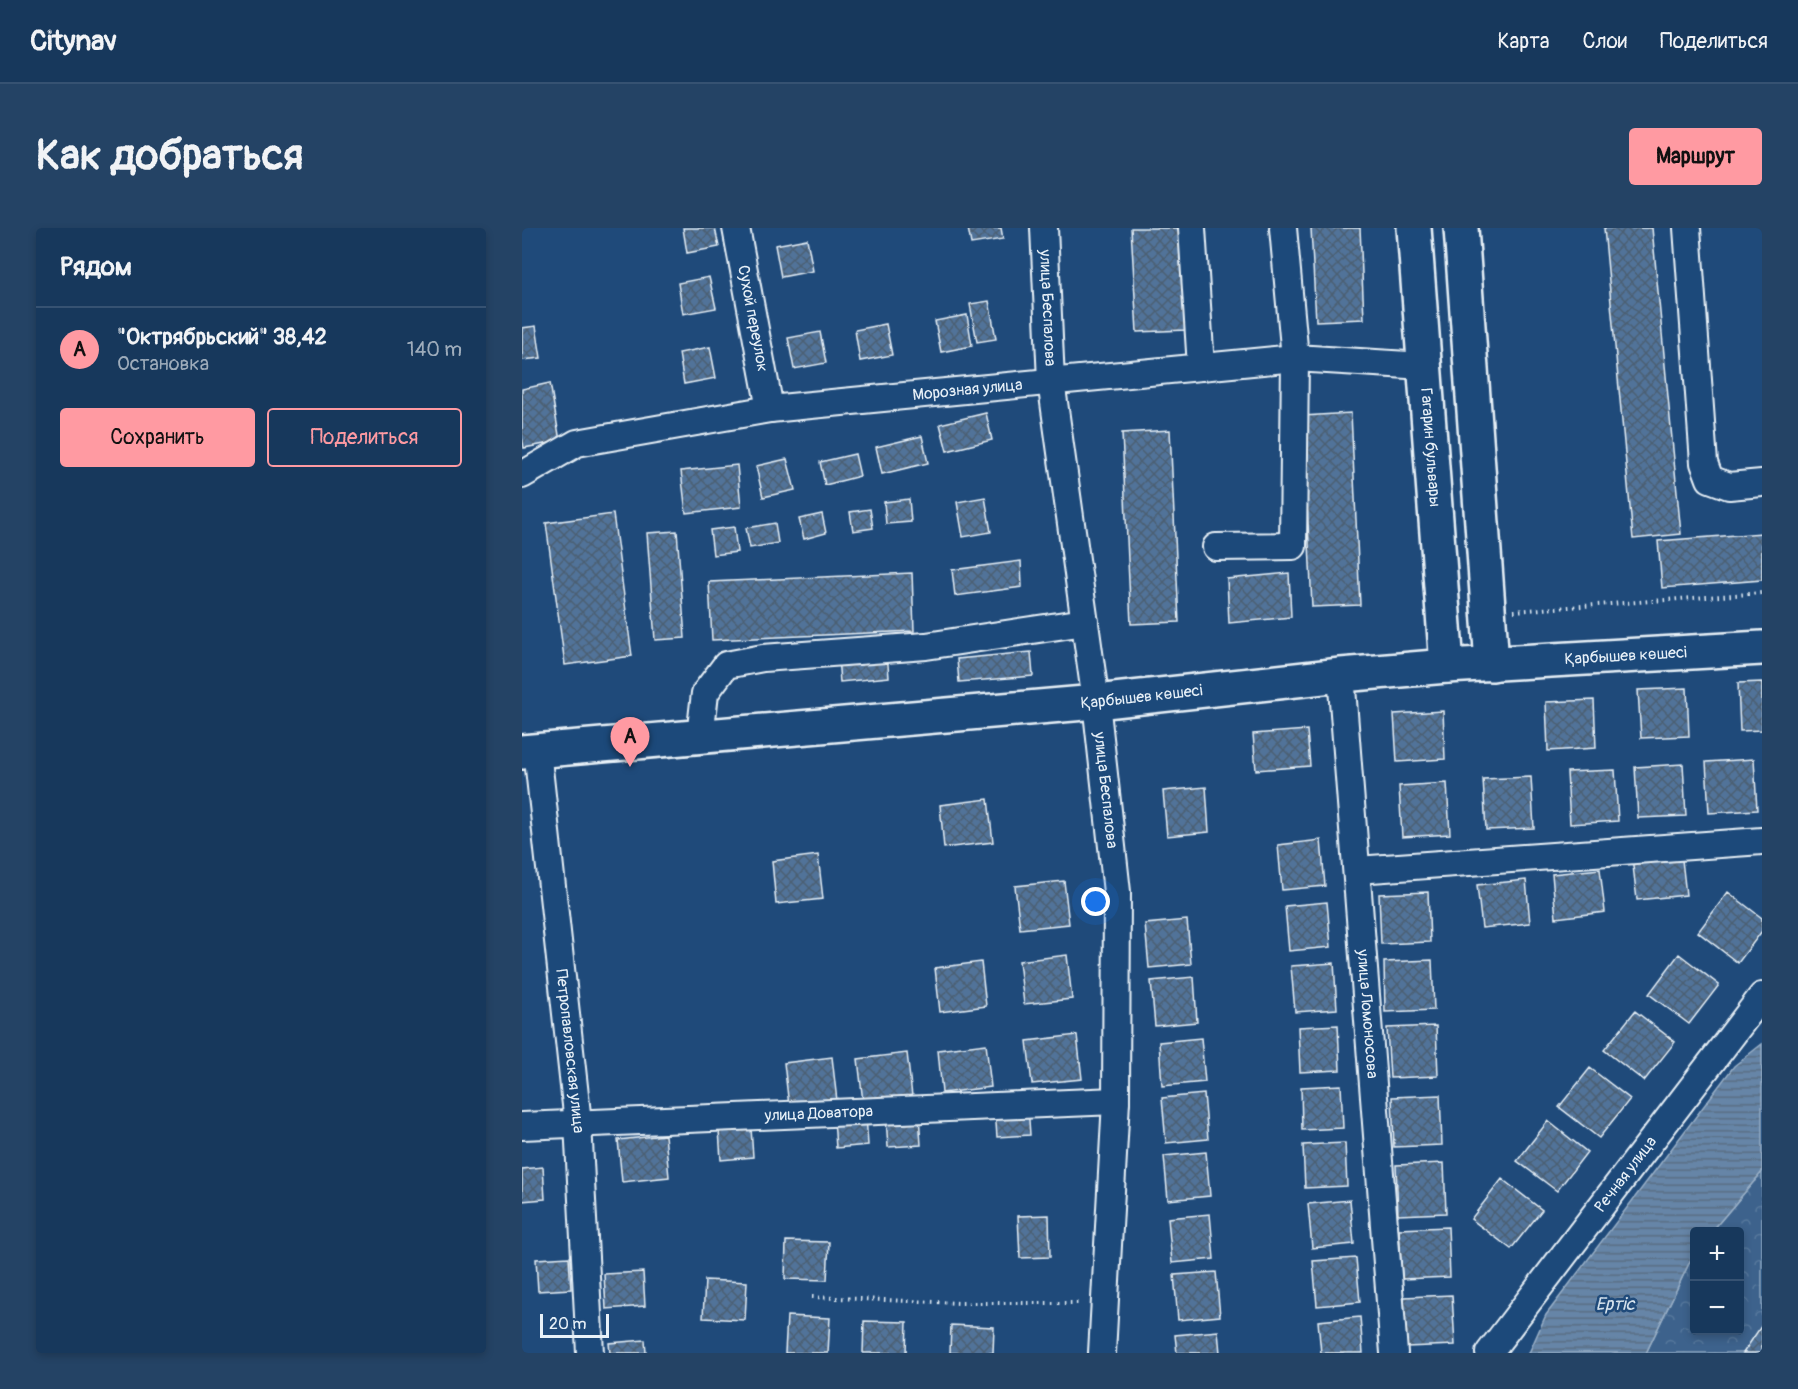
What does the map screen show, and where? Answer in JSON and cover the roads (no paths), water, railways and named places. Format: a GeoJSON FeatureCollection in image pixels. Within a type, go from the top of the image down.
{"type":"FeatureCollection","features":[{"type":"Feature","properties":{"kind":"main road","name":"Гагарин бульвары"},"geometry":{"type":"LineString","coordinates":[[1414,228],[1447,666]]}},
{"type":"Feature","properties":{"kind":"main road"},"geometry":{"type":"LineString","coordinates":[[1461,228],[1492,664]]}},
{"type":"Feature","properties":{"kind":"main road","name":"Қарбышев көшесі"},"geometry":{"type":"LineString","coordinates":[[530,751],[1096,702],[1341,675],[1447,666],[1762,648]]}},
{"type":"Feature","properties":{"kind":"street","name":"Сухой переулок"},"geometry":{"type":"LineString","coordinates":[[736,228],[770,409]]}},
{"type":"Feature","properties":{"kind":"street","name":"улица Беспалова"},"geometry":{"type":"LineString","coordinates":[[1044,228],[1051,381],[1096,702],[1117,892],[1116,1101],[1102,1353]]}},
{"type":"Feature","properties":{"kind":"street"},"geometry":{"type":"LineString","coordinates":[[1192,228],[1202,367]]}},
{"type":"Feature","properties":{"kind":"street"},"geometry":{"type":"LineString","coordinates":[[1216,547],[1293,546],[1295,358],[1283,228]]}},
{"type":"Feature","properties":{"kind":"street"},"geometry":{"type":"LineString","coordinates":[[1687,228],[1704,463],[1710,479],[1729,486],[1762,483]]}},
{"type":"Feature","properties":{"kind":"street","name":"Морозная улица"},"geometry":{"type":"LineString","coordinates":[[522,476],[577,443],[770,409],[1295,358],[1424,366]]}},
{"type":"Feature","properties":{"kind":"street"},"geometry":{"type":"LineString","coordinates":[[700,737],[705,693],[726,665],[763,658],[926,646],[1085,622]]}},
{"type":"Feature","properties":{"kind":"street","name":"улица Ломоносова"},"geometry":{"type":"LineString","coordinates":[[1341,675],[1394,1353]]}},
{"type":"Feature","properties":{"kind":"street","name":"Петропавловская улица"},"geometry":{"type":"LineString","coordinates":[[530,751],[578,1123],[590,1353]]}},
{"type":"Feature","properties":{"kind":"street"},"geometry":{"type":"LineString","coordinates":[[1357,870],[1762,841]]}},
{"type":"Feature","properties":{"kind":"street","name":"Речная улица"},"geometry":{"type":"LineString","coordinates":[[1489,1353],[1762,996]]}},
{"type":"Feature","properties":{"kind":"street","name":"улица Доватора"},"geometry":{"type":"LineString","coordinates":[[522,1126],[1116,1101]]}},
{"type":"Feature","properties":{"kind":"water","name":"Ертіс"},"geometry":{"type":"Polygon","coordinates":[[[1762,1044],[1762,1172],[1715,1227],[1690,1227],[1690,1261],[1646,1353],[1529,1353],[1546,1315],[1734,1066],[1762,1044]]]}},
{"type":"Feature","properties":{"kind":"place","name":"\"Октрябрьский\" 38,42"},"geometry":{"type":"Point","coordinates":[630,767]}}]}
